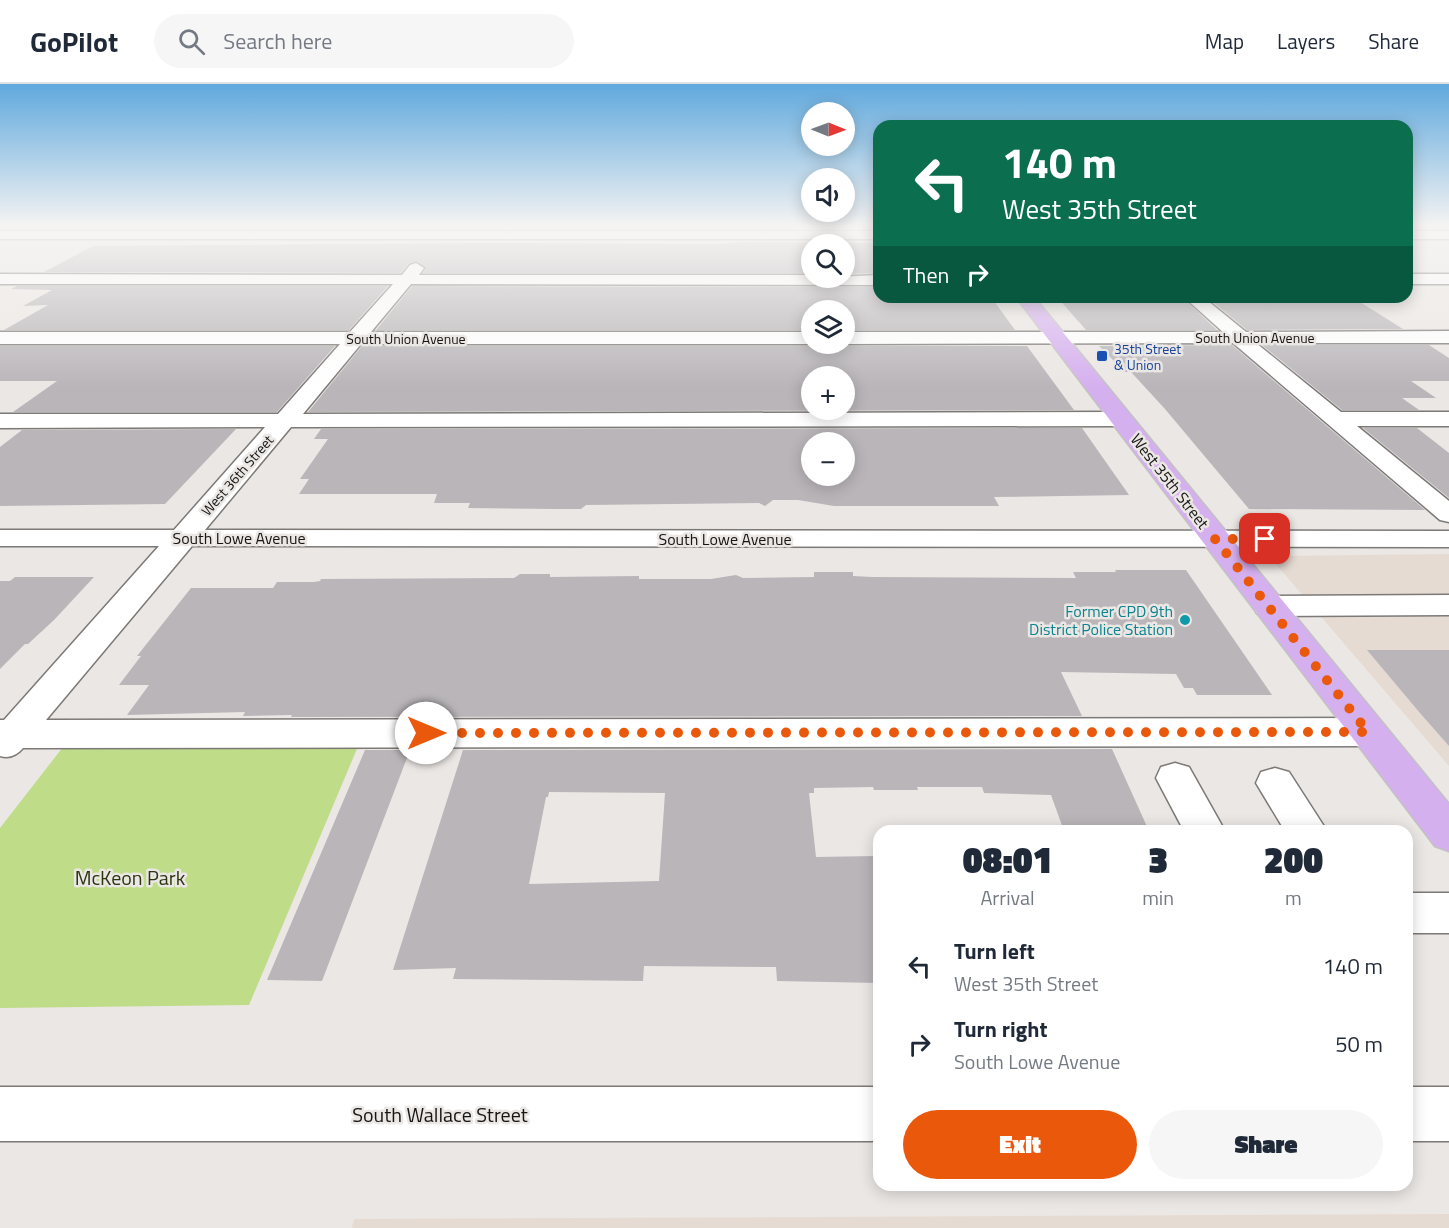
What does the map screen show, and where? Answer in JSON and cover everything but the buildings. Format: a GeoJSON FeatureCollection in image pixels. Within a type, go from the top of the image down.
{"type":"FeatureCollection","features":[{"type":"Feature","properties":{"kind":"main road","name":"West 35th Street"},"geometry":{"type":"LineString","coordinates":[[1030,303],[1449,834]]}},
{"type":"Feature","properties":{"kind":"street","name":"West 36th Street"},"geometry":{"type":"LineString","coordinates":[[5,739],[183,538],[405,280]]}},
{"type":"Feature","properties":{"kind":"street"},"geometry":{"type":"LineString","coordinates":[[1200,303],[1449,514]]}},
{"type":"Feature","properties":{"kind":"street","name":"South Union Avenue"},"geometry":{"type":"LineString","coordinates":[[855,338],[1449,337]]}},
{"type":"Feature","properties":{"kind":"street","name":"South Union Avenue"},"geometry":{"type":"LineString","coordinates":[[0,338],[801,338]]}},
{"type":"Feature","properties":{"kind":"street"},"geometry":{"type":"LineString","coordinates":[[0,421],[1121,419]]}},
{"type":"Feature","properties":{"kind":"street"},"geometry":{"type":"LineString","coordinates":[[1335,419],[1449,419]]}},
{"type":"Feature","properties":{"kind":"street","name":"South Lowe Avenue"},"geometry":{"type":"LineString","coordinates":[[0,538],[1449,539]]}},
{"type":"Feature","properties":{"kind":"street"},"geometry":{"type":"LineString","coordinates":[[1268,606],[1449,605]]}},
{"type":"Feature","properties":{"kind":"street"},"geometry":{"type":"LineString","coordinates":[[5,739],[1368,732]]}},
{"type":"Feature","properties":{"kind":"street"},"geometry":{"type":"LineString","coordinates":[[1175,778],[1201,825]]}},
{"type":"Feature","properties":{"kind":"street"},"geometry":{"type":"LineString","coordinates":[[1275,783],[1303,825]]}},
{"type":"Feature","properties":{"kind":"street"},"geometry":{"type":"LineString","coordinates":[[1413,913],[1449,913]]}},
{"type":"Feature","properties":{"kind":"street","name":"South Wallace Street"},"geometry":{"type":"LineString","coordinates":[[0,1114],[873,1114]]}},
{"type":"Feature","properties":{"kind":"street"},"geometry":{"type":"LineString","coordinates":[[1413,1114],[1449,1114]]}},
{"type":"Feature","properties":{"kind":"shaded area"},"geometry":{"type":"Polygon","coordinates":[[[1449,554],[1449,766],[1269,556],[1449,554]]]}},
{"type":"Feature","properties":{"kind":"shaded area"},"geometry":{"type":"Polygon","coordinates":[[[1449,1214],[1449,1228],[352,1228],[354,1219],[1449,1214]]]}},
{"type":"Feature","properties":{"kind":"green space","name":"McKeon Park"},"geometry":{"type":"Polygon","coordinates":[[[359,744],[249,1005],[0,1008],[0,828],[63,747],[359,744]]]}},
{"type":"Feature","properties":{"kind":"place","name":"35th Street & Union"},"geometry":{"type":"Point","coordinates":[1102,356]}},
{"type":"Feature","properties":{"kind":"place","name":"Former CPD 9th District Police Station"},"geometry":{"type":"Point","coordinates":[1185,620]}},
{"type":"Feature","properties":{"kind":"route"},"geometry":{"type":"LineString","coordinates":[[426,733],[1368,732],[1215,539],[1265,539]]}}]}
